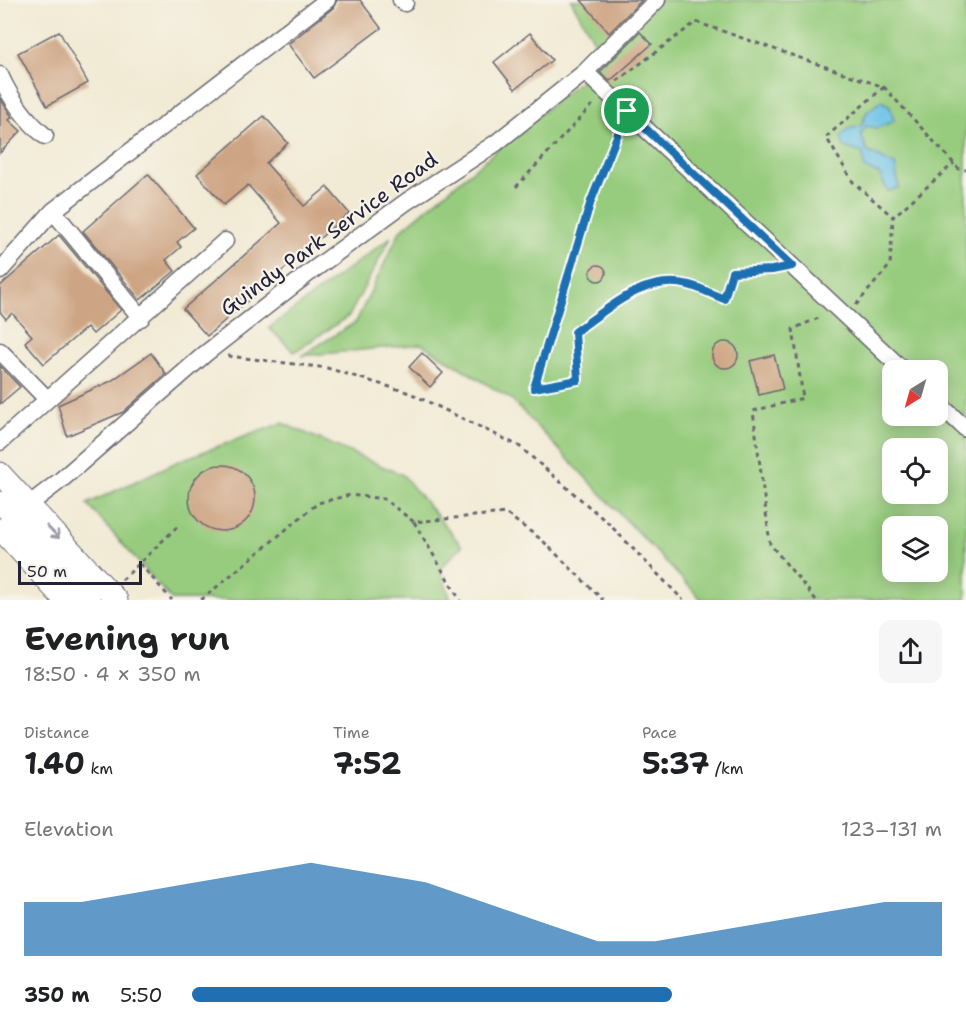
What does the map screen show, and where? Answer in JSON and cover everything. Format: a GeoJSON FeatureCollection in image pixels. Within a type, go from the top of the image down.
{"type":"FeatureCollection","features":[{"type":"Feature","properties":{"kind":"main road"},"geometry":{"type":"LineString","coordinates":[[0,473],[27,506],[113,595]]}},
{"type":"Feature","properties":{"kind":"main road"},"geometry":{"type":"LineString","coordinates":[[0,502],[90,600]]}},
{"type":"Feature","properties":{"kind":"main road"},"geometry":{"type":"LineString","coordinates":[[0,529],[64,600]]}},
{"type":"Feature","properties":{"kind":"lane"},"geometry":{"type":"LineString","coordinates":[[0,271],[53,212],[327,0]]}},
{"type":"Feature","properties":{"kind":"lane","name":"Guindy Park Service Road"},"geometry":{"type":"LineString","coordinates":[[27,506],[61,480],[205,354],[406,202],[496,143],[585,72],[657,0]]}},
{"type":"Feature","properties":{"kind":"lane"},"geometry":{"type":"LineString","coordinates":[[585,72],[892,360]]}},
{"type":"Feature","properties":{"kind":"lane"},"geometry":{"type":"LineString","coordinates":[[0,75],[14,104],[29,123],[45,136]]}},
{"type":"Feature","properties":{"kind":"lane"},"geometry":{"type":"LineString","coordinates":[[53,212],[141,318]]}},
{"type":"Feature","properties":{"kind":"lane"},"geometry":{"type":"LineString","coordinates":[[0,442],[225,242]]}},
{"type":"Feature","properties":{"kind":"lane"},"geometry":{"type":"LineString","coordinates":[[0,351],[47,399]]}},
{"type":"Feature","properties":{"kind":"lane"},"geometry":{"type":"LineString","coordinates":[[948,412],[966,429]]}},
{"type":"Feature","properties":{"kind":"path"},"geometry":{"type":"LineString","coordinates":[[516,187],[605,91],[696,22],[884,87],[954,163],[966,170]]}},
{"type":"Feature","properties":{"kind":"path"},"geometry":{"type":"LineString","coordinates":[[884,87],[826,137],[853,182],[893,217]]}},
{"type":"Feature","properties":{"kind":"path"},"geometry":{"type":"LineString","coordinates":[[627,111],[591,201],[534,388],[578,380],[575,332],[631,292],[658,284],[688,285],[724,299],[732,272],[772,270],[792,266]]}},
{"type":"Feature","properties":{"kind":"path"},"geometry":{"type":"LineString","coordinates":[[816,600],[770,544],[753,411],[803,398],[794,329],[842,313],[890,265],[893,217],[954,163]]}},
{"type":"Feature","properties":{"kind":"path"},"geometry":{"type":"LineString","coordinates":[[205,354],[327,368],[410,393],[519,446],[608,523],[683,600]]}},
{"type":"Feature","properties":{"kind":"path"},"geometry":{"type":"LineString","coordinates":[[201,600],[318,503],[350,495],[384,499],[414,522],[460,600]]}},
{"type":"Feature","properties":{"kind":"path"},"geometry":{"type":"LineString","coordinates":[[414,522],[505,513],[542,540],[603,600]]}},
{"type":"Feature","properties":{"kind":"path"},"geometry":{"type":"LineString","coordinates":[[113,595],[180,524]]}},
{"type":"Feature","properties":{"kind":"path"},"geometry":{"type":"LineString","coordinates":[[140,564],[172,600]]}},
{"type":"Feature","properties":{"kind":"green space"},"geometry":{"type":"Polygon","coordinates":[[[571,0],[966,0],[966,600],[702,600],[511,399],[422,344],[301,356],[356,322],[400,231],[605,60],[571,0]]]}},
{"type":"Feature","properties":{"kind":"green space"},"geometry":{"type":"Polygon","coordinates":[[[391,237],[349,316],[294,352],[269,328],[391,237]]]}},
{"type":"Feature","properties":{"kind":"green space"},"geometry":{"type":"Polygon","coordinates":[[[282,423],[403,475],[462,546],[440,569],[451,600],[172,600],[87,504],[181,460],[282,423]]]}},
{"type":"Feature","properties":{"kind":"water"},"geometry":{"type":"Polygon","coordinates":[[[881,101],[890,106],[894,121],[877,128],[866,126],[861,134],[867,151],[895,165],[899,188],[888,191],[879,174],[864,168],[863,153],[844,147],[841,137],[848,129],[861,126],[867,112],[881,101]]]}},
{"type":"Feature","properties":{"kind":"building"},"geometry":{"type":"Polygon","coordinates":[[[337,0],[360,0],[381,28],[314,78],[288,44],[333,8],[337,0]]]}},
{"type":"Feature","properties":{"kind":"building"},"geometry":{"type":"Polygon","coordinates":[[[581,0],[642,0],[609,33],[581,0]]]}},
{"type":"Feature","properties":{"kind":"building"},"geometry":{"type":"Polygon","coordinates":[[[59,31],[88,83],[47,106],[18,53],[59,31]]]}},
{"type":"Feature","properties":{"kind":"building"},"geometry":{"type":"Polygon","coordinates":[[[640,32],[652,44],[610,81],[600,72],[640,32]]]}},
{"type":"Feature","properties":{"kind":"building"},"geometry":{"type":"Polygon","coordinates":[[[530,33],[552,60],[515,89],[494,62],[530,33]]]}},
{"type":"Feature","properties":{"kind":"building"},"geometry":{"type":"Polygon","coordinates":[[[0,98],[12,117],[9,120],[21,131],[0,153],[0,98]]]}},
{"type":"Feature","properties":{"kind":"building"},"geometry":{"type":"Polygon","coordinates":[[[264,116],[288,143],[266,163],[304,206],[327,187],[349,213],[207,336],[183,309],[281,223],[248,185],[224,205],[197,174],[264,116]]]}},
{"type":"Feature","properties":{"kind":"building"},"geometry":{"type":"Polygon","coordinates":[[[148,174],[194,228],[177,242],[181,247],[166,260],[175,271],[140,300],[83,231],[148,174]]]}},
{"type":"Feature","properties":{"kind":"building"},"geometry":{"type":"Polygon","coordinates":[[[59,235],[121,310],[93,334],[87,327],[44,364],[25,342],[32,336],[12,313],[6,319],[0,312],[0,286],[59,235]]]}},
{"type":"Feature","properties":{"kind":"building"},"geometry":{"type":"Polygon","coordinates":[[[595,265],[601,265],[606,273],[604,279],[595,281],[590,276],[590,270],[595,265]]]}},
{"type":"Feature","properties":{"kind":"building"},"geometry":{"type":"Polygon","coordinates":[[[725,342],[734,346],[738,355],[734,364],[725,368],[716,364],[712,355],[716,346],[725,342]]]}},
{"type":"Feature","properties":{"kind":"building"},"geometry":{"type":"Polygon","coordinates":[[[151,353],[166,374],[123,412],[67,436],[58,405],[111,381],[151,353]]]}},
{"type":"Feature","properties":{"kind":"building"},"geometry":{"type":"Polygon","coordinates":[[[422,353],[443,373],[430,387],[409,367],[422,353]]]}},
{"type":"Feature","properties":{"kind":"building"},"geometry":{"type":"Polygon","coordinates":[[[774,355],[783,389],[759,395],[750,361],[774,355]]]}},
{"type":"Feature","properties":{"kind":"building"},"geometry":{"type":"Polygon","coordinates":[[[0,366],[20,387],[0,404],[0,366]]]}},
{"type":"Feature","properties":{"kind":"building"},"geometry":{"type":"Polygon","coordinates":[[[222,465],[234,468],[245,475],[252,486],[255,498],[252,510],[245,521],[234,528],[222,531],[210,528],[199,521],[192,510],[189,498],[192,486],[199,475],[210,468],[222,465]]]}},
{"type":"Feature","properties":{"kind":"route"},"geometry":{"type":"LineString","coordinates":[[627,111],[792,266],[772,270],[732,272],[724,299],[688,285],[658,284],[631,292],[575,332],[578,380],[534,388],[591,201],[627,111]]}}]}
